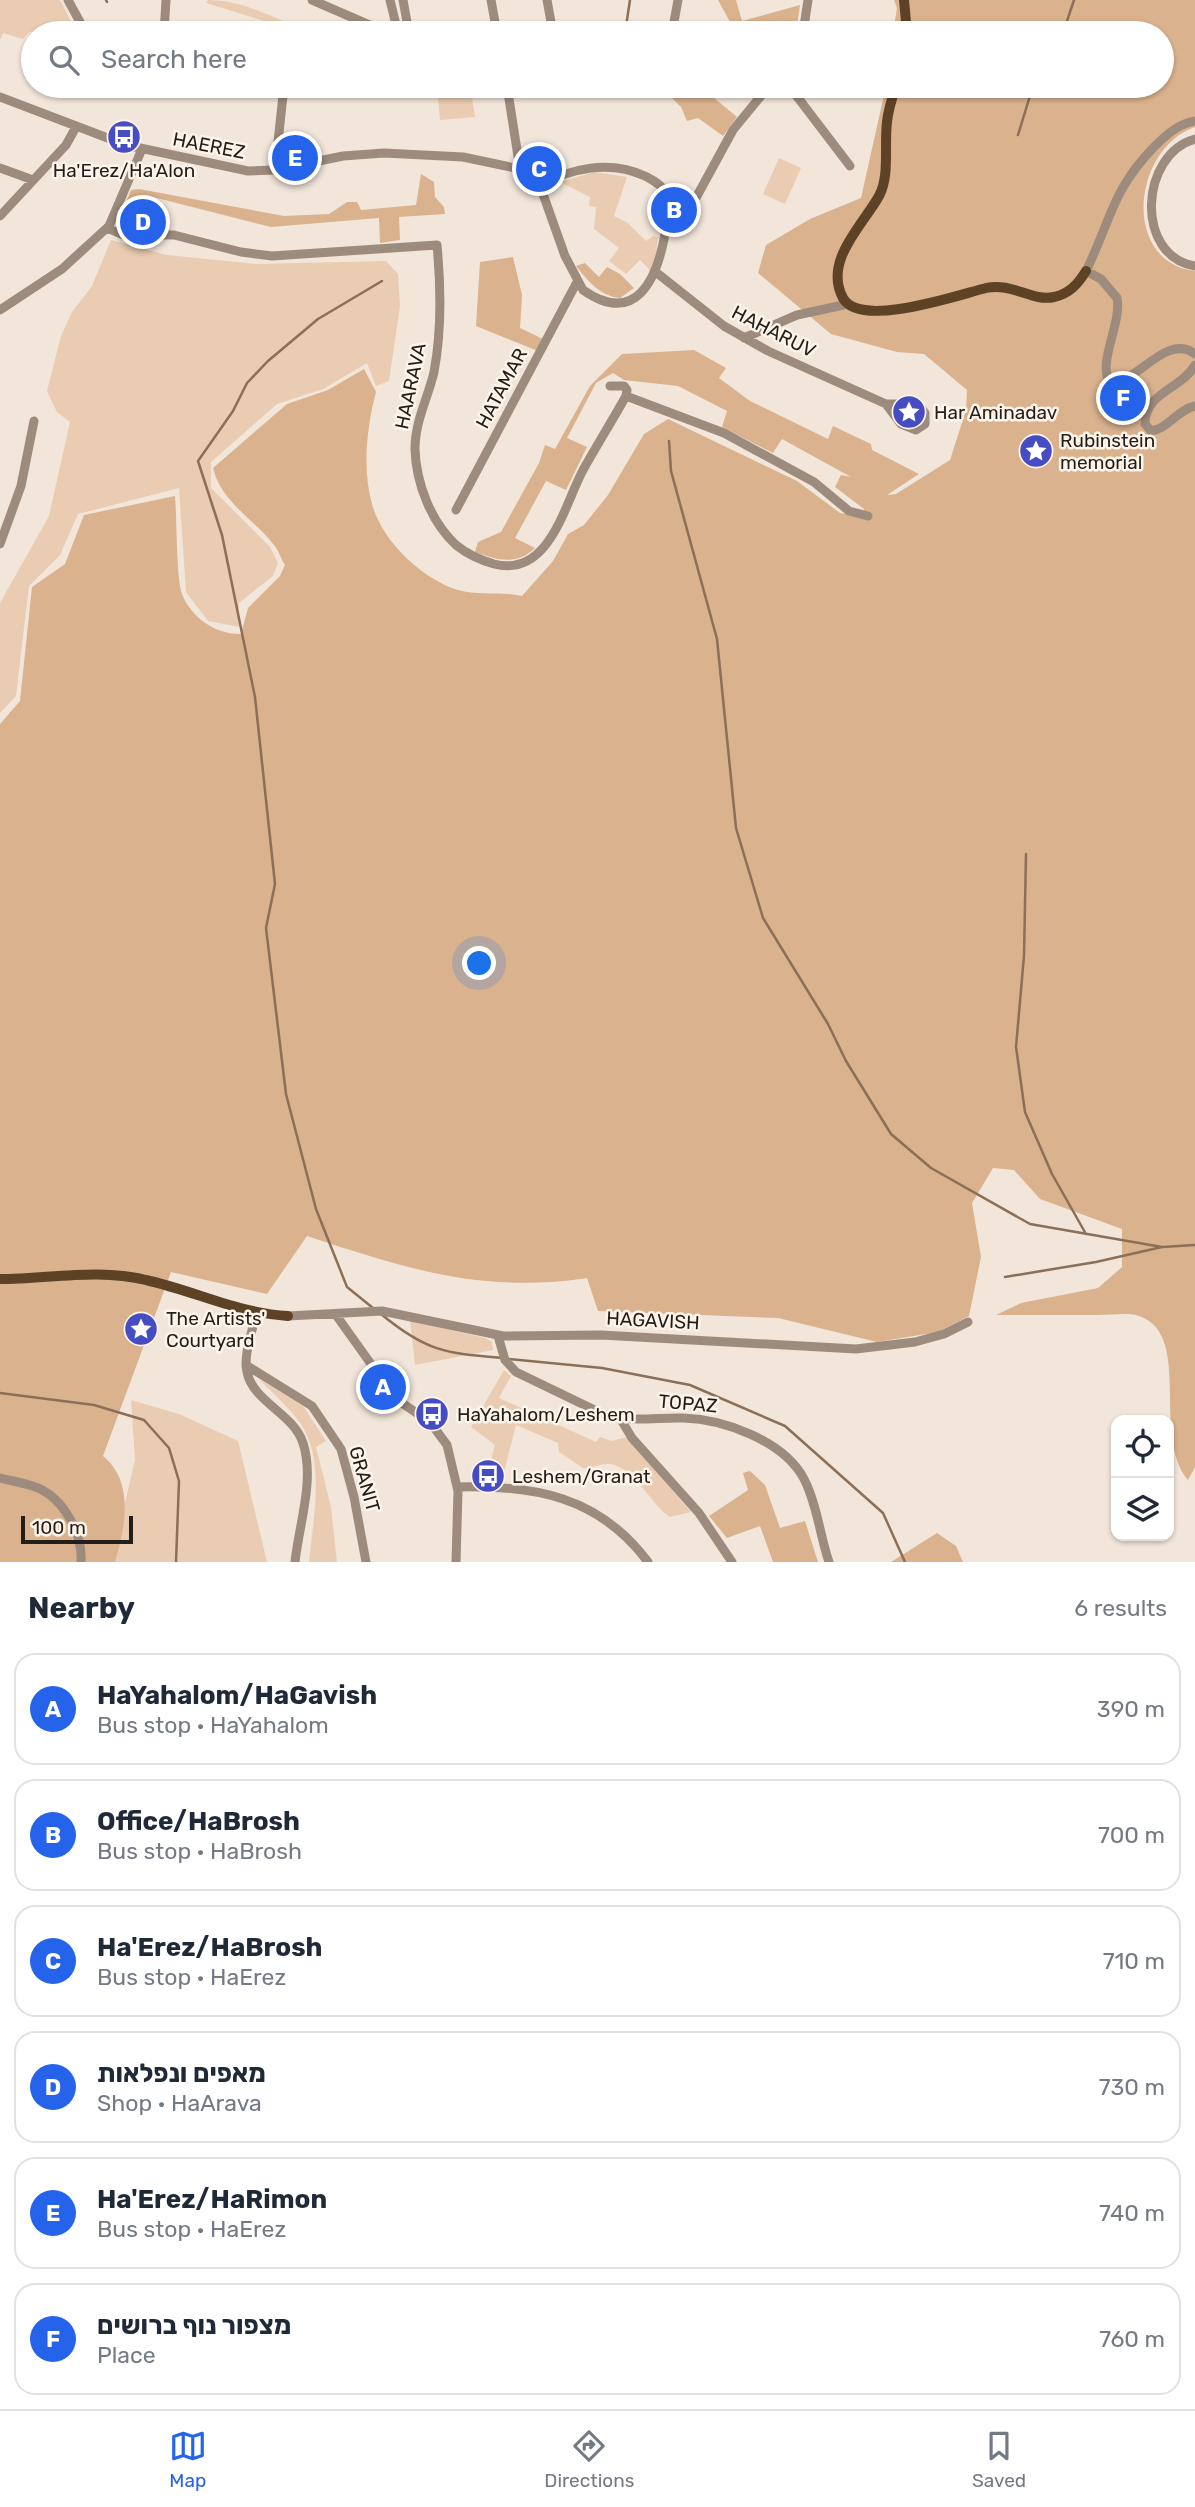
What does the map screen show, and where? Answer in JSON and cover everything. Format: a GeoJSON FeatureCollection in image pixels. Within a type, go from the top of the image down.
{"type":"FeatureCollection","features":[{"type":"Feature","properties":{"kind":"main road"},"geometry":{"type":"LineString","coordinates":[[904,0],[906,21]]}},
{"type":"Feature","properties":{"kind":"main road"},"geometry":{"type":"LineString","coordinates":[[893,98],[887,120],[880,195],[850,238],[842,258],[840,289],[848,304],[860,310],[885,311],[1001,286],[1048,298],[1075,286],[1086,271]]}},
{"type":"Feature","properties":{"kind":"main road"},"geometry":{"type":"LineString","coordinates":[[0,1279],[98,1274],[144,1279],[221,1305],[256,1313],[288,1316]]}},
{"type":"Feature","properties":{"kind":"street"},"geometry":{"type":"LineString","coordinates":[[68,0],[79,21]]}},
{"type":"Feature","properties":{"kind":"street"},"geometry":{"type":"LineString","coordinates":[[165,21],[166,0]]}},
{"type":"Feature","properties":{"kind":"street"},"geometry":{"type":"LineString","coordinates":[[312,0],[360,21]]}},
{"type":"Feature","properties":{"kind":"street"},"geometry":{"type":"LineString","coordinates":[[390,0],[395,21]]}},
{"type":"Feature","properties":{"kind":"street"},"geometry":{"type":"LineString","coordinates":[[403,0],[407,21]]}},
{"type":"Feature","properties":{"kind":"street"},"geometry":{"type":"LineString","coordinates":[[491,0],[495,21]]}},
{"type":"Feature","properties":{"kind":"street"},"geometry":{"type":"LineString","coordinates":[[547,0],[551,21]]}},
{"type":"Feature","properties":{"kind":"street"},"geometry":{"type":"LineString","coordinates":[[674,21],[678,0]]}},
{"type":"Feature","properties":{"kind":"street"},"geometry":{"type":"LineString","coordinates":[[805,21],[808,0]]}},
{"type":"Feature","properties":{"kind":"street","name":"HAEREZ"},"geometry":{"type":"LineString","coordinates":[[0,97],[142,149],[245,170],[275,170],[338,157],[384,153],[456,156],[520,169]]}},
{"type":"Feature","properties":{"kind":"street"},"geometry":{"type":"LineString","coordinates":[[275,170],[283,98]]}},
{"type":"Feature","properties":{"kind":"street"},"geometry":{"type":"LineString","coordinates":[[509,98],[520,169],[537,185],[577,282],[588,293],[622,303],[632,300],[656,273],[670,212],[668,198],[652,179],[616,167],[583,168],[537,185]]}},
{"type":"Feature","properties":{"kind":"street"},"geometry":{"type":"LineString","coordinates":[[668,198],[687,200],[697,196],[733,130],[759,98]]}},
{"type":"Feature","properties":{"kind":"street"},"geometry":{"type":"LineString","coordinates":[[798,98],[850,166]]}},
{"type":"Feature","properties":{"kind":"street"},"geometry":{"type":"LineString","coordinates":[[1195,121],[1185,123],[1166,135],[1134,168],[1116,195],[1086,271],[1107,285],[1118,304],[1107,362],[1109,381],[1124,380],[1148,361],[1169,352],[1183,348],[1195,354]]}},
{"type":"Feature","properties":{"kind":"street"},"geometry":{"type":"LineString","coordinates":[[0,216],[67,143],[76,127]]}},
{"type":"Feature","properties":{"kind":"street"},"geometry":{"type":"LineString","coordinates":[[1195,139],[1180,145],[1167,158],[1151,201],[1151,220],[1164,246],[1176,260],[1195,266]]}},
{"type":"Feature","properties":{"kind":"street"},"geometry":{"type":"LineString","coordinates":[[0,310],[62,269],[107,228],[129,185],[142,149]]}},
{"type":"Feature","properties":{"kind":"street"},"geometry":{"type":"LineString","coordinates":[[0,168],[33,180]]}},
{"type":"Feature","properties":{"kind":"street","name":"HAARAVA"},"geometry":{"type":"LineString","coordinates":[[107,228],[123,235],[174,235],[241,252],[272,256],[437,245],[441,284],[438,342],[433,375],[417,429],[417,467],[429,506],[448,537],[463,550],[493,564],[520,565],[542,549],[626,396]]}},
{"type":"Feature","properties":{"kind":"street","name":"HAHARUV"},"geometry":{"type":"LineString","coordinates":[[656,273],[702,310],[744,338],[886,404]]}},
{"type":"Feature","properties":{"kind":"street","name":"HATAMAR"},"geometry":{"type":"LineString","coordinates":[[456,510],[577,282]]}},
{"type":"Feature","properties":{"kind":"street"},"geometry":{"type":"LineString","coordinates":[[744,338],[797,315],[848,304]]}},
{"type":"Feature","properties":{"kind":"street"},"geometry":{"type":"LineString","coordinates":[[1195,365],[1152,403],[1145,413],[1145,424],[1151,431],[1159,430],[1173,416],[1195,406]]}},
{"type":"Feature","properties":{"kind":"street"},"geometry":{"type":"LineString","coordinates":[[610,386],[624,386],[627,390],[626,396],[724,433],[814,482],[849,511],[867,516]]}},
{"type":"Feature","properties":{"kind":"street"},"geometry":{"type":"LineString","coordinates":[[0,544],[18,497],[34,421]]}},
{"type":"Feature","properties":{"kind":"street","name":"HAGAVISH"},"geometry":{"type":"LineString","coordinates":[[288,1316],[389,1312],[498,1336],[601,1335],[856,1349],[915,1342],[944,1334],[968,1322]]}},
{"type":"Feature","properties":{"kind":"street"},"geometry":{"type":"LineString","coordinates":[[256,1313],[246,1365],[250,1382],[292,1422],[304,1450],[306,1481],[295,1562]]}},
{"type":"Feature","properties":{"kind":"street"},"geometry":{"type":"LineString","coordinates":[[335,1315],[396,1399],[438,1430],[451,1455],[457,1487],[456,1562]]}},
{"type":"Feature","properties":{"kind":"street","name":"TOPAZ"},"geometry":{"type":"LineString","coordinates":[[498,1336],[505,1360],[516,1372],[603,1414],[620,1418],[686,1418],[725,1424],[746,1432],[784,1457],[806,1483],[829,1562]]}},
{"type":"Feature","properties":{"kind":"street","name":"GRANIT"},"geometry":{"type":"LineString","coordinates":[[246,1365],[310,1404],[341,1449],[354,1497],[366,1562]]}},
{"type":"Feature","properties":{"kind":"street"},"geometry":{"type":"LineString","coordinates":[[620,1418],[632,1438],[699,1513],[732,1562]]}},
{"type":"Feature","properties":{"kind":"street"},"geometry":{"type":"LineString","coordinates":[[0,1478],[40,1489],[58,1504],[78,1535],[81,1562]]}},
{"type":"Feature","properties":{"kind":"street"},"geometry":{"type":"LineString","coordinates":[[457,1487],[507,1486],[562,1498],[610,1523],[648,1562]]}},
{"type":"Feature","properties":{"kind":"shaded area"},"geometry":{"type":"Polygon","coordinates":[[[0,0],[60,0],[71,21],[21,21],[21,38],[3,33],[0,40],[0,0]]]}},
{"type":"Feature","properties":{"kind":"shaded area"},"geometry":{"type":"Polygon","coordinates":[[[208,0],[234,3],[283,21],[264,21],[206,3],[208,0]]]}},
{"type":"Feature","properties":{"kind":"shaded area"},"geometry":{"type":"Polygon","coordinates":[[[718,0],[736,0],[742,21],[730,21],[718,0]]]}},
{"type":"Feature","properties":{"kind":"shaded area"},"geometry":{"type":"Polygon","coordinates":[[[894,0],[1195,0],[1195,127],[1174,139],[1158,158],[1148,180],[1144,204],[1146,227],[1155,248],[1171,263],[1195,271],[1195,1467],[1188,1480],[1177,1460],[1168,1362],[1164,1341],[1154,1325],[1132,1314],[996,1315],[1021,1303],[1098,1288],[1122,1267],[1122,1229],[1040,1199],[1014,1170],[993,1168],[972,1203],[981,1257],[969,1316],[938,1332],[877,1342],[778,1318],[598,1311],[587,1278],[513,1283],[444,1275],[411,1268],[307,1236],[267,1294],[171,1272],[103,1456],[120,1479],[125,1506],[122,1535],[115,1562],[0,1562],[0,724],[20,701],[32,587],[65,564],[84,515],[175,496],[179,575],[186,603],[198,617],[214,628],[241,634],[248,608],[280,576],[285,565],[274,545],[223,491],[213,468],[287,404],[328,390],[364,369],[376,392],[368,433],[366,462],[369,491],[377,518],[394,545],[418,568],[444,585],[466,592],[522,596],[553,561],[568,534],[584,525],[608,495],[644,434],[668,419],[797,481],[840,513],[863,516],[864,509],[835,487],[841,475],[851,477],[782,439],[773,453],[722,427],[727,411],[678,386],[624,380],[613,373],[596,383],[567,438],[587,447],[566,490],[546,481],[515,538],[535,548],[521,557],[506,560],[475,552],[478,542],[501,532],[539,463],[545,445],[555,449],[590,386],[622,354],[694,350],[726,368],[719,378],[750,401],[828,439],[833,426],[871,444],[872,450],[919,474],[887,495],[896,494],[950,460],[966,410],[967,390],[924,354],[897,352],[831,334],[758,273],[766,245],[810,219],[861,198],[883,98],[1174,98],[1174,21],[895,21],[897,8],[894,0]]]}},
{"type":"Feature","properties":{"kind":"shaded area"},"geometry":{"type":"Polygon","coordinates":[[[800,5],[798,21],[742,21],[800,5]]]}},
{"type":"Feature","properties":{"kind":"shaded area"},"geometry":{"type":"Polygon","coordinates":[[[438,98],[472,98],[475,117],[440,120],[438,98]]]}},
{"type":"Feature","properties":{"kind":"shaded area"},"geometry":{"type":"Polygon","coordinates":[[[672,98],[714,98],[737,117],[723,136],[698,118],[687,121],[681,107],[672,98]]]}},
{"type":"Feature","properties":{"kind":"shaded area"},"geometry":{"type":"Polygon","coordinates":[[[779,158],[801,168],[785,204],[763,194],[779,158]]]}},
{"type":"Feature","properties":{"kind":"shaded area"},"geometry":{"type":"Polygon","coordinates":[[[594,172],[627,177],[614,216],[628,223],[646,241],[653,236],[658,237],[654,274],[640,260],[626,274],[609,261],[619,248],[594,229],[596,207],[589,206],[590,197],[560,182],[594,172]]]}},
{"type":"Feature","properties":{"kind":"shaded area"},"geometry":{"type":"Polygon","coordinates":[[[421,174],[434,182],[435,197],[444,207],[445,214],[399,217],[400,240],[380,243],[379,218],[271,227],[145,195],[136,208],[128,229],[117,226],[131,190],[139,189],[284,216],[329,214],[347,202],[357,202],[361,210],[416,205],[421,174]]]}},
{"type":"Feature","properties":{"kind":"shaded area"},"geometry":{"type":"Polygon","coordinates":[[[111,240],[167,255],[256,264],[386,261],[398,274],[400,306],[389,381],[376,386],[367,363],[323,389],[277,404],[211,462],[211,488],[270,547],[278,563],[273,576],[239,603],[239,627],[208,621],[186,592],[179,488],[78,514],[60,555],[29,586],[16,696],[0,713],[0,603],[49,516],[70,422],[57,412],[47,391],[61,336],[72,312],[92,286],[111,240]]]}},
{"type":"Feature","properties":{"kind":"shaded area"},"geometry":{"type":"Polygon","coordinates":[[[513,257],[522,295],[520,328],[543,339],[538,351],[476,326],[480,262],[513,257]]]}},
{"type":"Feature","properties":{"kind":"shaded area"},"geometry":{"type":"Polygon","coordinates":[[[585,263],[599,277],[607,267],[620,274],[634,288],[620,298],[600,291],[576,266],[585,263]]]}},
{"type":"Feature","properties":{"kind":"shaded area"},"geometry":{"type":"Polygon","coordinates":[[[410,1320],[485,1338],[492,1342],[493,1350],[415,1365],[410,1320]]]}},
{"type":"Feature","properties":{"kind":"shaded area"},"geometry":{"type":"Polygon","coordinates":[[[504,1370],[511,1376],[499,1398],[596,1442],[600,1437],[612,1441],[626,1437],[691,1512],[670,1517],[620,1467],[608,1464],[583,1468],[559,1452],[558,1443],[516,1425],[502,1480],[476,1479],[490,1464],[495,1445],[471,1427],[504,1370]]]}},
{"type":"Feature","properties":{"kind":"shaded area"},"geometry":{"type":"Polygon","coordinates":[[[259,1379],[303,1406],[326,1441],[316,1447],[331,1507],[337,1562],[309,1562],[316,1491],[313,1454],[300,1423],[259,1379]]]}},
{"type":"Feature","properties":{"kind":"shaded area"},"geometry":{"type":"Polygon","coordinates":[[[131,1400],[179,1414],[238,1441],[267,1562],[111,1562],[135,1460],[131,1400]]]}},
{"type":"Feature","properties":{"kind":"shaded area"},"geometry":{"type":"Polygon","coordinates":[[[750,1471],[765,1485],[780,1528],[805,1521],[818,1562],[773,1562],[760,1526],[727,1538],[709,1516],[748,1490],[743,1473],[750,1471]]]}},
{"type":"Feature","properties":{"kind":"shaded area"},"geometry":{"type":"Polygon","coordinates":[[[937,1533],[956,1546],[963,1562],[891,1562],[937,1533]]]}},
{"type":"Feature","properties":{"kind":"waterway"},"geometry":{"type":"LineString","coordinates":[[627,21],[630,0]]}},
{"type":"Feature","properties":{"kind":"waterway"},"geometry":{"type":"LineString","coordinates":[[1067,21],[1074,0]]}},
{"type":"Feature","properties":{"kind":"waterway"},"geometry":{"type":"LineString","coordinates":[[1018,135],[1029,98]]}},
{"type":"Feature","properties":{"kind":"waterway"},"geometry":{"type":"LineString","coordinates":[[373,1308],[347,1287],[316,1209],[286,1094],[266,928],[275,884],[255,697],[222,535],[198,461],[233,411],[247,383],[268,361],[318,319],[382,281]]}},
{"type":"Feature","properties":{"kind":"waterway"},"geometry":{"type":"LineString","coordinates":[[669,441],[671,471],[717,639],[736,828],[763,918],[828,1024],[846,1061],[891,1134],[931,1168],[1030,1224],[1162,1247]]}},
{"type":"Feature","properties":{"kind":"waterway"},"geometry":{"type":"LineString","coordinates":[[1026,854],[1024,956],[1016,1047],[1025,1112],[1052,1174],[1086,1234]]}},
{"type":"Feature","properties":{"kind":"waterway"},"geometry":{"type":"LineString","coordinates":[[1005,1277],[1096,1262],[1162,1247],[1195,1245]]}},
{"type":"Feature","properties":{"kind":"waterway"},"geometry":{"type":"LineString","coordinates":[[381,1314],[411,1336],[438,1348],[503,1358]]}},
{"type":"Feature","properties":{"kind":"waterway"},"geometry":{"type":"LineString","coordinates":[[509,1359],[602,1368],[690,1385],[785,1426],[883,1513],[905,1562]]}},
{"type":"Feature","properties":{"kind":"waterway"},"geometry":{"type":"LineString","coordinates":[[0,1393],[94,1405],[144,1420],[169,1448],[179,1481],[176,1562]]}},
{"type":"Feature","properties":{"kind":"place","name":"Ha'Erez/Ha'Alon"},"geometry":{"type":"Point","coordinates":[124,137]}},
{"type":"Feature","properties":{"kind":"place","name":"Ha'Erez/HaRimon"},"geometry":{"type":"Point","coordinates":[295,158]}},
{"type":"Feature","properties":{"kind":"place","name":"Ha'Erez/HaBrosh"},"geometry":{"type":"Point","coordinates":[539,169]}},
{"type":"Feature","properties":{"kind":"place","name":"Office/HaBrosh"},"geometry":{"type":"Point","coordinates":[674,210]}},
{"type":"Feature","properties":{"kind":"place","name":"מאפים ונפלאות"},"geometry":{"type":"Point","coordinates":[143,222]}},
{"type":"Feature","properties":{"kind":"place","name":"מצפור נוף ברושים"},"geometry":{"type":"Point","coordinates":[1123,398]}},
{"type":"Feature","properties":{"kind":"place","name":"Har Aminadav"},"geometry":{"type":"Point","coordinates":[909,412]}},
{"type":"Feature","properties":{"kind":"place","name":"Rubinstein memorial"},"geometry":{"type":"Point","coordinates":[1036,451]}},
{"type":"Feature","properties":{"kind":"place","name":"The Artists' Courtyard"},"geometry":{"type":"Point","coordinates":[141,1329]}},
{"type":"Feature","properties":{"kind":"place","name":"HaYahalom/HaGavish"},"geometry":{"type":"Point","coordinates":[383,1387]}},
{"type":"Feature","properties":{"kind":"place","name":"HaYahalom/Leshem"},"geometry":{"type":"Point","coordinates":[432,1414]}},
{"type":"Feature","properties":{"kind":"place","name":"Leshem/Granat"},"geometry":{"type":"Point","coordinates":[488,1476]}}]}
